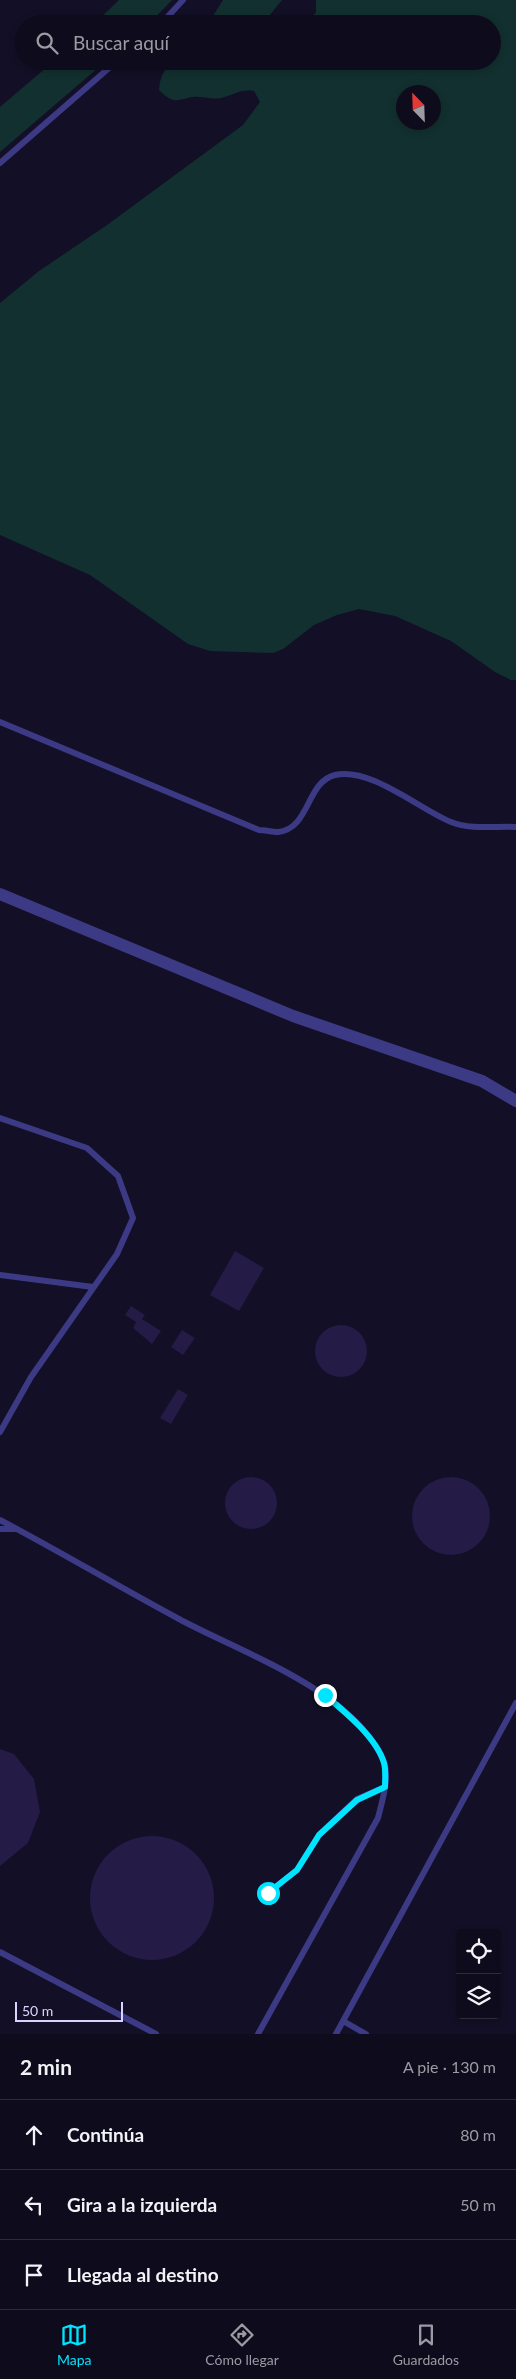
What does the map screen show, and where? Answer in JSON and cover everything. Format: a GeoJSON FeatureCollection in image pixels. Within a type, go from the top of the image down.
{"type":"FeatureCollection","features":[{"type":"Feature","properties":{"kind":"street"},"geometry":{"type":"LineString","coordinates":[[0,894],[293,1016],[482,1081],[516,1101]]}},
{"type":"Feature","properties":{"kind":"lane"},"geometry":{"type":"LineString","coordinates":[[169,15],[183,0]]}},
{"type":"Feature","properties":{"kind":"lane"},"geometry":{"type":"LineString","coordinates":[[0,163],[108,70]]}},
{"type":"Feature","properties":{"kind":"lane"},"geometry":{"type":"LineString","coordinates":[[0,722],[259,830],[278,832],[291,828],[299,820],[320,784],[335,775],[355,775],[376,782],[452,822],[472,827],[516,827]]}},
{"type":"Feature","properties":{"kind":"lane"},"geometry":{"type":"LineString","coordinates":[[0,1118],[87,1148],[118,1176],[133,1218],[117,1254],[31,1377],[0,1432]]}},
{"type":"Feature","properties":{"kind":"lane"},"geometry":{"type":"LineString","coordinates":[[0,1275],[93,1287]]}},
{"type":"Feature","properties":{"kind":"lane"},"geometry":{"type":"LineString","coordinates":[[0,1520],[179,1620],[302,1681],[325,1695],[350,1716],[373,1743],[384,1763],[385,1787],[378,1818],[258,2034]]}},
{"type":"Feature","properties":{"kind":"lane"},"geometry":{"type":"LineString","coordinates":[[0,1529],[17,1529]]}},
{"type":"Feature","properties":{"kind":"lane"},"geometry":{"type":"LineString","coordinates":[[336,2034],[516,1704]]}},
{"type":"Feature","properties":{"kind":"lane"},"geometry":{"type":"LineString","coordinates":[[268,1893],[297,1870],[319,1835],[357,1800],[385,1787]]}},
{"type":"Feature","properties":{"kind":"lane"},"geometry":{"type":"LineString","coordinates":[[0,1952],[156,2034]]}},
{"type":"Feature","properties":{"kind":"lane"},"geometry":{"type":"LineString","coordinates":[[343,2021],[366,2034]]}},
{"type":"Feature","properties":{"kind":"green space"},"geometry":{"type":"Polygon","coordinates":[[[119,0],[172,0],[158,15],[103,15],[119,0]]]}},
{"type":"Feature","properties":{"kind":"green space"},"geometry":{"type":"Polygon","coordinates":[[[223,0],[282,0],[270,15],[214,15],[223,0]]]}},
{"type":"Feature","properties":{"kind":"green space"},"geometry":{"type":"Polygon","coordinates":[[[316,0],[516,0],[516,680],[511,680],[495,672],[451,641],[395,616],[359,609],[337,615],[314,625],[283,649],[273,653],[210,651],[188,644],[90,575],[0,535],[0,303],[39,271],[107,225],[243,125],[260,102],[254,91],[218,98],[193,97],[172,100],[159,90],[160,81],[166,70],[501,70],[501,15],[314,15],[316,12],[316,0]]]}},
{"type":"Feature","properties":{"kind":"green space"},"geometry":{"type":"Polygon","coordinates":[[[43,70],[96,70],[0,152],[0,107],[43,70]]]}},
{"type":"Feature","properties":{"kind":"building"},"geometry":{"type":"Polygon","coordinates":[[[235,1251],[264,1268],[239,1311],[210,1295],[235,1251]]]}},
{"type":"Feature","properties":{"kind":"building"},"geometry":{"type":"Polygon","coordinates":[[[131,1306],[145,1315],[142,1319],[161,1331],[152,1344],[133,1328],[136,1322],[125,1315],[131,1306]]]}},
{"type":"Feature","properties":{"kind":"building"},"geometry":{"type":"Polygon","coordinates":[[[341,1325],[351,1327],[359,1333],[365,1341],[367,1351],[365,1361],[359,1369],[351,1375],[341,1377],[331,1375],[323,1369],[317,1361],[315,1351],[317,1341],[323,1333],[331,1327],[341,1325]]]}},
{"type":"Feature","properties":{"kind":"building"},"geometry":{"type":"Polygon","coordinates":[[[182,1330],[195,1338],[183,1355],[171,1347],[182,1330]]]}},
{"type":"Feature","properties":{"kind":"building"},"geometry":{"type":"Polygon","coordinates":[[[178,1389],[188,1395],[171,1424],[160,1418],[178,1389]]]}},
{"type":"Feature","properties":{"kind":"building"},"geometry":{"type":"Polygon","coordinates":[[[251,1477],[261,1479],[269,1485],[275,1493],[277,1503],[275,1513],[269,1521],[261,1527],[251,1529],[241,1527],[233,1521],[227,1513],[225,1503],[227,1493],[233,1485],[241,1479],[251,1477]]]}},
{"type":"Feature","properties":{"kind":"building"},"geometry":{"type":"Polygon","coordinates":[[[451,1477],[466,1480],[478,1489],[487,1501],[490,1516],[487,1531],[478,1543],[466,1552],[451,1555],[436,1552],[424,1543],[415,1531],[412,1516],[415,1501],[424,1489],[436,1480],[451,1477]]]}},
{"type":"Feature","properties":{"kind":"building"},"geometry":{"type":"Polygon","coordinates":[[[0,1749],[14,1754],[34,1779],[40,1812],[28,1843],[0,1866],[0,1749]]]}},
{"type":"Feature","properties":{"kind":"building"},"geometry":{"type":"Polygon","coordinates":[[[152,1836],[176,1841],[196,1854],[209,1874],[214,1898],[209,1922],[196,1942],[176,1955],[152,1960],[128,1955],[108,1942],[95,1922],[90,1898],[95,1874],[108,1854],[128,1841],[152,1836]]]}},
{"type":"Feature","properties":{"kind":"route"},"geometry":{"type":"LineString","coordinates":[[268,1893],[297,1870],[319,1835],[357,1800],[385,1787],[384,1763],[373,1743],[350,1716],[325,1695]]}}]}
